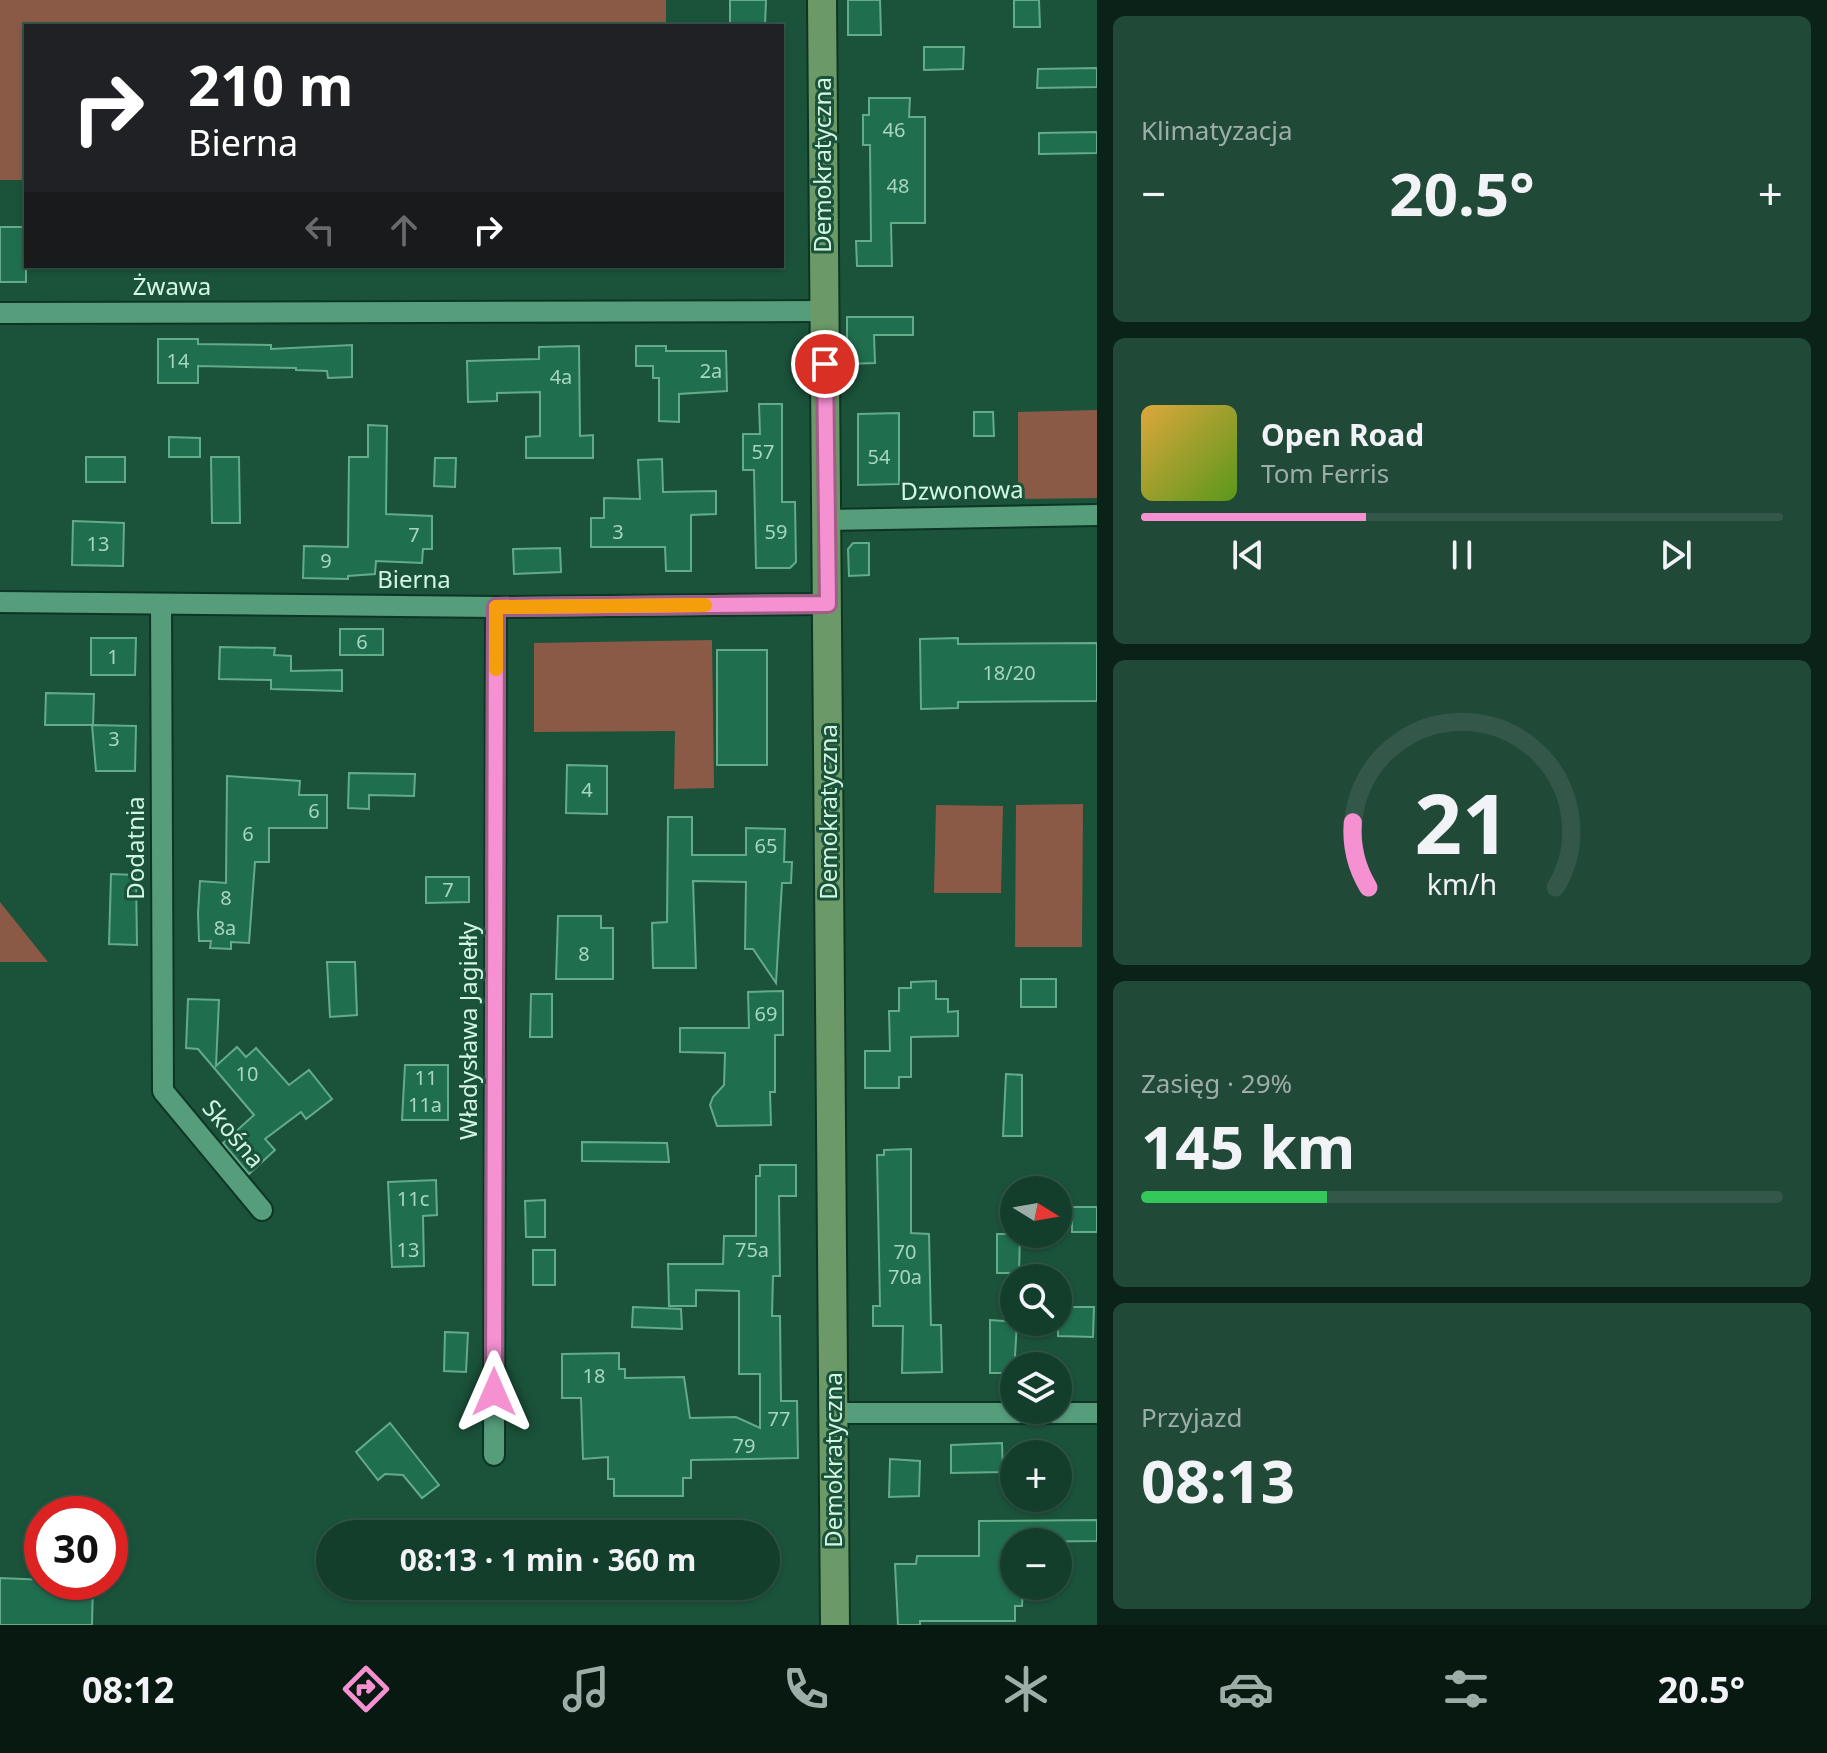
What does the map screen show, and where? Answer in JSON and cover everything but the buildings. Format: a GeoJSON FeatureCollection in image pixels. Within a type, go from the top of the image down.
{"type":"FeatureCollection","features":[{"type":"Feature","properties":{"kind":"street","name":"Demokratyczna"},"geometry":{"type":"LineString","coordinates":[[822,0],[835,1625]]}},
{"type":"Feature","properties":{"kind":"street","name":"Żwawa"},"geometry":{"type":"LineString","coordinates":[[0,313],[824,311]]}},
{"type":"Feature","properties":{"kind":"street","name":"Dzwonowa"},"geometry":{"type":"LineString","coordinates":[[828,520],[1097,515]]}},
{"type":"Feature","properties":{"kind":"street","name":"Bierna"},"geometry":{"type":"LineString","coordinates":[[0,602],[496,607],[828,604]]}},
{"type":"Feature","properties":{"kind":"street","name":"Dodatnia"},"geometry":{"type":"LineString","coordinates":[[161,604],[163,1091]]}},
{"type":"Feature","properties":{"kind":"street","name":"Władysława Jagiełły"},"geometry":{"type":"LineString","coordinates":[[494,1455],[496,607]]}},
{"type":"Feature","properties":{"kind":"street","name":"Skośna"},"geometry":{"type":"LineString","coordinates":[[163,1091],[262,1210]]}},
{"type":"Feature","properties":{"kind":"street"},"geometry":{"type":"LineString","coordinates":[[834,1413],[1097,1413]]}},
{"type":"Feature","properties":{"kind":"shaded area"},"geometry":{"type":"Polygon","coordinates":[[[0,0],[666,0],[666,24],[24,24],[24,180],[0,180],[0,0]]]}},
{"type":"Feature","properties":{"kind":"shaded area"},"geometry":{"type":"Polygon","coordinates":[[[1097,410],[1097,498],[1018,499],[1018,412],[1097,410]]]}},
{"type":"Feature","properties":{"kind":"shaded area"},"geometry":{"type":"Polygon","coordinates":[[[712,640],[714,788],[674,789],[675,731],[534,732],[534,643],[712,640]]]}},
{"type":"Feature","properties":{"kind":"shaded area"},"geometry":{"type":"Polygon","coordinates":[[[1083,804],[1082,947],[1015,947],[1016,805],[1083,804]]]}},
{"type":"Feature","properties":{"kind":"shaded area"},"geometry":{"type":"Polygon","coordinates":[[[936,805],[1003,806],[1001,893],[934,893],[936,805]]]}},
{"type":"Feature","properties":{"kind":"shaded area"},"geometry":{"type":"Polygon","coordinates":[[[0,902],[48,962],[0,962],[0,902]]]}},
{"type":"Feature","properties":{"kind":"slow traffic"},"geometry":{"type":"LineString","coordinates":[[496,669],[496,607],[705,605]]}},
{"type":"Feature","properties":{"kind":"route"},"geometry":{"type":"LineString","coordinates":[[494,1392],[496,607],[828,604],[825,364]]}}]}
